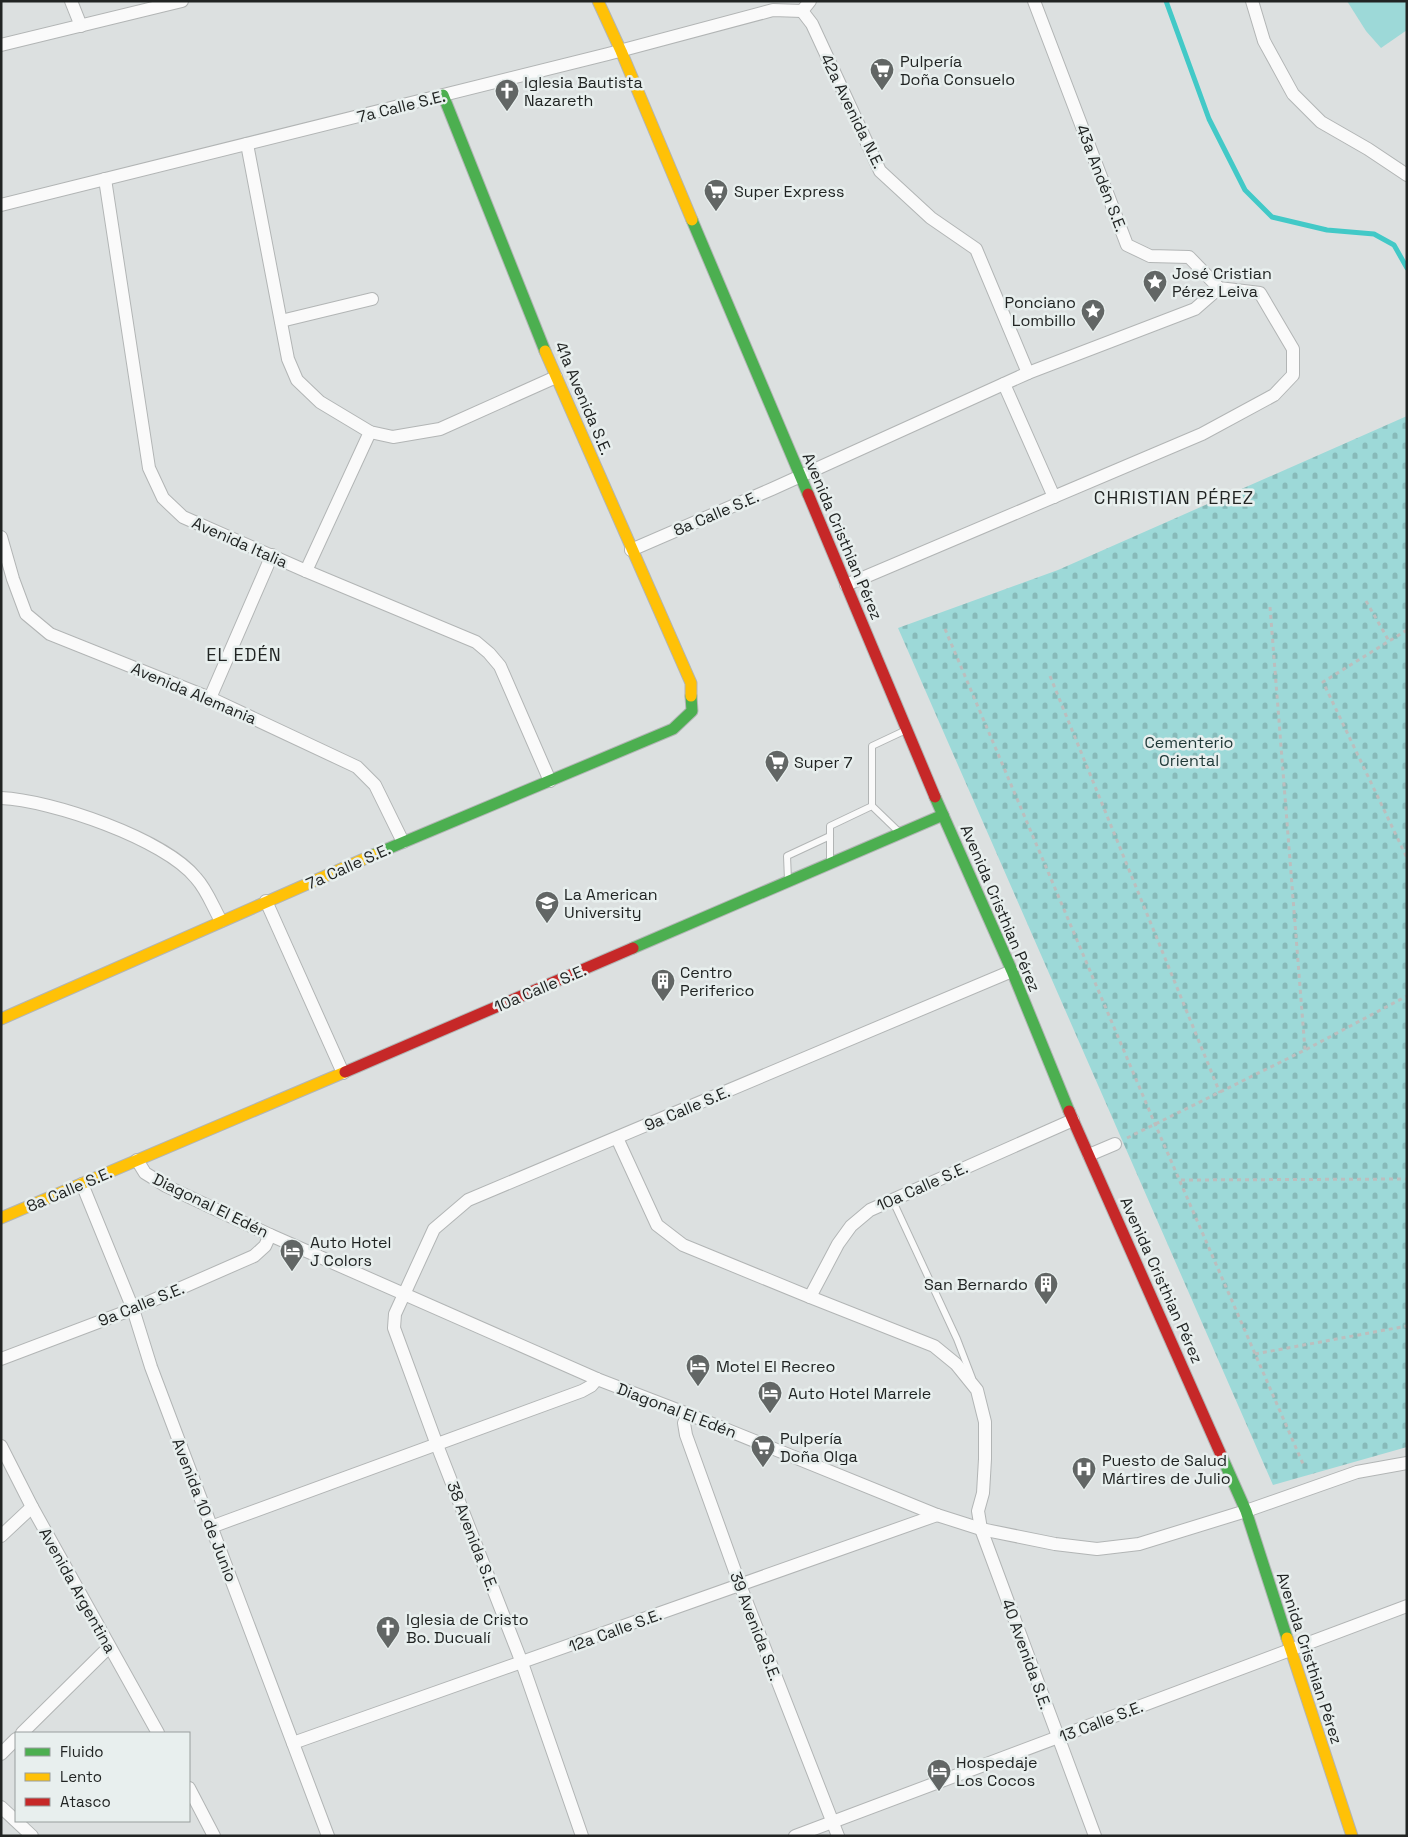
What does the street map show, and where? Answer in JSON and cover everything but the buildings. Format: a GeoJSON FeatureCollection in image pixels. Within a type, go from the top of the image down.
{"type":"FeatureCollection","features":[{"type":"Feature","properties":{"kind":"street"},"geometry":{"type":"LineString","coordinates":[[71,1],[81,26]]}},
{"type":"Feature","properties":{"kind":"street"},"geometry":{"type":"LineString","coordinates":[[1,45],[182,1]]}},
{"type":"Feature","properties":{"kind":"street","name":"Avenida Cristhian Pérez"},"geometry":{"type":"LineString","coordinates":[[598,1],[621,51],[943,815],[1012,971],[1073,1120],[1246,1511],[1352,1836]]}},
{"type":"Feature","properties":{"kind":"street","name":"43a Andén S.E."},"geometry":{"type":"LineString","coordinates":[[1034,1],[1127,245],[1150,256],[1189,257],[1219,288]]}},
{"type":"Feature","properties":{"kind":"street"},"geometry":{"type":"LineString","coordinates":[[1252,1],[1264,41],[1293,94],[1322,122],[1407,175]]}},
{"type":"Feature","properties":{"kind":"street","name":"7a Calle S.E."},"geometry":{"type":"LineString","coordinates":[[1,205],[621,51],[773,10],[806,6]]}},
{"type":"Feature","properties":{"kind":"street","name":"42a Avenida N.E."},"geometry":{"type":"LineString","coordinates":[[806,6],[812,24],[880,171],[931,218],[976,249],[1028,373]]}},
{"type":"Feature","properties":{"kind":"street","name":"41a Avenida S.E."},"geometry":{"type":"LineString","coordinates":[[443,95],[556,377],[691,683],[692,712]]}},
{"type":"Feature","properties":{"kind":"street"},"geometry":{"type":"LineString","coordinates":[[247,144],[288,359],[297,380],[320,402],[370,432],[393,437],[440,429],[556,377]]}},
{"type":"Feature","properties":{"kind":"street","name":"Avenida Italia"},"geometry":{"type":"LineString","coordinates":[[105,179],[149,468],[163,498],[183,517],[476,642],[500,666],[550,781]]}},
{"type":"Feature","properties":{"kind":"street"},"geometry":{"type":"LineString","coordinates":[[846,585],[1202,434],[1274,395],[1293,376],[1293,349],[1260,293],[1219,288]]}},
{"type":"Feature","properties":{"kind":"street","name":"8a Calle S.E."},"geometry":{"type":"LineString","coordinates":[[632,550],[800,477],[1028,373],[1194,308],[1219,288]]}},
{"type":"Feature","properties":{"kind":"street"},"geometry":{"type":"LineString","coordinates":[[281,321],[372,299]]}},
{"type":"Feature","properties":{"kind":"street"},"geometry":{"type":"LineString","coordinates":[[1004,384],[1054,497]]}},
{"type":"Feature","properties":{"kind":"street"},"geometry":{"type":"LineString","coordinates":[[306,571],[370,432]]}},
{"type":"Feature","properties":{"kind":"street","name":"Avenida Alemania"},"geometry":{"type":"LineString","coordinates":[[1,537],[13,579],[26,614],[50,634],[210,698],[357,767],[375,785],[403,842]]}},
{"type":"Feature","properties":{"kind":"street"},"geometry":{"type":"LineString","coordinates":[[210,698],[272,555]]}},
{"type":"Feature","properties":{"kind":"street","name":"7a Calle S.E."},"geometry":{"type":"LineString","coordinates":[[1,1019],[266,901],[673,729],[692,712]]}},
{"type":"Feature","properties":{"kind":"street"},"geometry":{"type":"LineString","coordinates":[[1,798],[64,809],[109,826],[170,854],[197,878],[221,921]]}},
{"type":"Feature","properties":{"kind":"street","name":"10a Calle S.E."},"geometry":{"type":"LineString","coordinates":[[137,1160],[943,815]]}},
{"type":"Feature","properties":{"kind":"street"},"geometry":{"type":"LineString","coordinates":[[266,901],[342,1073]]}},
{"type":"Feature","properties":{"kind":"street","name":"9a Calle S.E."},"geometry":{"type":"LineString","coordinates":[[404,1293],[434,1229],[468,1200],[1012,971]]}},
{"type":"Feature","properties":{"kind":"street","name":"10a Calle S.E."},"geometry":{"type":"LineString","coordinates":[[810,1297],[838,1244],[851,1226],[870,1210],[1073,1120]]}},
{"type":"Feature","properties":{"kind":"street"},"geometry":{"type":"LineString","coordinates":[[616,1138],[657,1225],[683,1245],[934,1346],[956,1364],[977,1390]]}},
{"type":"Feature","properties":{"kind":"street"},"geometry":{"type":"LineString","coordinates":[[1089,1155],[1115,1144]]}},
{"type":"Feature","properties":{"kind":"street","name":"8a Calle S.E."},"geometry":{"type":"LineString","coordinates":[[1,1218],[137,1160]]}},
{"type":"Feature","properties":{"kind":"street","name":"Diagonal El Edén"},"geometry":{"type":"LineString","coordinates":[[137,1160],[145,1173],[156,1181],[270,1235],[597,1379],[937,1515],[981,1529],[1055,1544],[1097,1549],[1139,1544],[1246,1511],[1357,1472],[1407,1464]]}},
{"type":"Feature","properties":{"kind":"street","name":"Avenida 10 de Junio"},"geometry":{"type":"LineString","coordinates":[[82,1184],[133,1309],[151,1367],[328,1836]]}},
{"type":"Feature","properties":{"kind":"street","name":"9a Calle S.E."},"geometry":{"type":"LineString","coordinates":[[1,1359],[133,1309],[254,1256],[265,1246],[270,1235]]}},
{"type":"Feature","properties":{"kind":"street","name":"38 Avenida S.E."},"geometry":{"type":"LineString","coordinates":[[404,1293],[394,1314],[394,1328],[522,1664],[582,1836]]}},
{"type":"Feature","properties":{"kind":"street"},"geometry":{"type":"LineString","coordinates":[[212,1527],[582,1391],[591,1386],[597,1379]]}},
{"type":"Feature","properties":{"kind":"street","name":"40 Avenida S.E."},"geometry":{"type":"LineString","coordinates":[[977,1390],[985,1422],[983,1492],[978,1511],[981,1529],[1095,1836]]}},
{"type":"Feature","properties":{"kind":"street","name":"39 Avenida S.E."},"geometry":{"type":"LineString","coordinates":[[688,1414],[684,1424],[686,1435],[740,1585],[838,1836]]}},
{"type":"Feature","properties":{"kind":"street","name":"Avenida Argentina"},"geometry":{"type":"LineString","coordinates":[[1,1446],[32,1507],[157,1732]]}},
{"type":"Feature","properties":{"kind":"street"},"geometry":{"type":"LineString","coordinates":[[1,1536],[32,1507]]}},
{"type":"Feature","properties":{"kind":"street","name":"12a Calle S.E."},"geometry":{"type":"LineString","coordinates":[[293,1744],[937,1515]]}},
{"type":"Feature","properties":{"kind":"street","name":"13 Calle S.E."},"geometry":{"type":"LineString","coordinates":[[795,1836],[1407,1606]]}},
{"type":"Feature","properties":{"kind":"street"},"geometry":{"type":"LineString","coordinates":[[23,1732],[109,1647]]}},
{"type":"Feature","properties":{"kind":"street"},"geometry":{"type":"LineString","coordinates":[[1,1754],[15,1740]]}},
{"type":"Feature","properties":{"kind":"street"},"geometry":{"type":"LineString","coordinates":[[190,1790],[214,1836]]}},
{"type":"Feature","properties":{"kind":"street"},"geometry":{"type":"LineString","coordinates":[[1,1807],[15,1820]]}},
{"type":"Feature","properties":{"kind":"street"},"geometry":{"type":"LineString","coordinates":[[17,1822],[32,1836]]}},
{"type":"Feature","properties":{"kind":"lane"},"geometry":{"type":"LineString","coordinates":[[900,833],[872,806],[872,746],[907,730]]}},
{"type":"Feature","properties":{"kind":"lane"},"geometry":{"type":"LineString","coordinates":[[830,863],[830,826],[872,806]]}},
{"type":"Feature","properties":{"kind":"lane"},"geometry":{"type":"LineString","coordinates":[[788,881],[787,856],[830,836]]}},
{"type":"Feature","properties":{"kind":"lane"},"geometry":{"type":"LineString","coordinates":[[892,1199],[956,1339],[977,1390]]}},
{"type":"Feature","properties":{"kind":"path"},"geometry":{"type":"LineString","coordinates":[[1366,601],[1389,641]]}},
{"type":"Feature","properties":{"kind":"path"},"geometry":{"type":"LineString","coordinates":[[1270,607],[1305,1050]]}},
{"type":"Feature","properties":{"kind":"path"},"geometry":{"type":"LineString","coordinates":[[946,629],[1155,1124],[1303,1464]]}},
{"type":"Feature","properties":{"kind":"path"},"geometry":{"type":"LineString","coordinates":[[1407,630],[1323,682],[1407,858]]}},
{"type":"Feature","properties":{"kind":"path"},"geometry":{"type":"LineString","coordinates":[[1050,676],[1220,1093]]}},
{"type":"Feature","properties":{"kind":"path"},"geometry":{"type":"LineString","coordinates":[[1115,1144],[1305,1050],[1407,996]]}},
{"type":"Feature","properties":{"kind":"path"},"geometry":{"type":"LineString","coordinates":[[1181,1180],[1407,1179]]}},
{"type":"Feature","properties":{"kind":"path"},"geometry":{"type":"LineString","coordinates":[[1255,1354],[1407,1326]]}},
{"type":"Feature","properties":{"kind":"green space"},"geometry":{"type":"Polygon","coordinates":[[[1347,1],[1407,1],[1407,30],[1381,48],[1366,31],[1347,1]]]}},
{"type":"Feature","properties":{"kind":"green space","name":"Cementerio Oriental"},"geometry":{"type":"Polygon","coordinates":[[[1407,416],[1407,1447],[1273,1485],[898,628],[1058,570],[1407,416]]]}},
{"type":"Feature","properties":{"kind":"waterway"},"geometry":{"type":"LineString","coordinates":[[1166,1],[1209,119],[1245,190],[1272,217],[1327,230],[1374,234],[1394,245],[1407,268]]}},
{"type":"Feature","properties":{"kind":"traffic: fast"},"geometry":{"type":"LineString","coordinates":[[443,95],[545,351]]}},
{"type":"Feature","properties":{"kind":"traffic: fast"},"geometry":{"type":"LineString","coordinates":[[692,220],[808,494]]}},
{"type":"Feature","properties":{"kind":"traffic: fast"},"geometry":{"type":"LineString","coordinates":[[373,855],[673,729],[692,711],[691,696]]}},
{"type":"Feature","properties":{"kind":"traffic: fast"},"geometry":{"type":"LineString","coordinates":[[935,797],[1012,971],[1069,1111]]}},
{"type":"Feature","properties":{"kind":"traffic: fast"},"geometry":{"type":"LineString","coordinates":[[633,948],[943,815]]}},
{"type":"Feature","properties":{"kind":"traffic: fast"},"geometry":{"type":"LineString","coordinates":[[1222,1457],[1246,1511],[1287,1638]]}},
{"type":"Feature","properties":{"kind":"traffic: slow"},"geometry":{"type":"LineString","coordinates":[[598,1],[692,220]]}},
{"type":"Feature","properties":{"kind":"traffic: slow"},"geometry":{"type":"LineString","coordinates":[[545,351],[691,683],[691,696]]}},
{"type":"Feature","properties":{"kind":"traffic: slow"},"geometry":{"type":"LineString","coordinates":[[1,1019],[373,855]]}},
{"type":"Feature","properties":{"kind":"traffic: slow"},"geometry":{"type":"LineString","coordinates":[[1,1218],[345,1072]]}},
{"type":"Feature","properties":{"kind":"traffic: slow"},"geometry":{"type":"LineString","coordinates":[[1287,1638],[1352,1836]]}},
{"type":"Feature","properties":{"kind":"traffic: jam"},"geometry":{"type":"LineString","coordinates":[[808,494],[935,797]]}},
{"type":"Feature","properties":{"kind":"traffic: jam"},"geometry":{"type":"LineString","coordinates":[[345,1072],[633,948]]}},
{"type":"Feature","properties":{"kind":"traffic: jam"},"geometry":{"type":"LineString","coordinates":[[1069,1111],[1222,1457]]}},
{"type":"Feature","properties":{"kind":"place","name":"Pulpería Doña Consuelo"},"geometry":{"type":"Point","coordinates":[882,91]}},
{"type":"Feature","properties":{"kind":"place","name":"Iglesia Bautista Nazareth"},"geometry":{"type":"Point","coordinates":[507,112]}},
{"type":"Feature","properties":{"kind":"place","name":"Super Express"},"geometry":{"type":"Point","coordinates":[716,212]}},
{"type":"Feature","properties":{"kind":"place","name":"José Cristian Pérez Leiva"},"geometry":{"type":"Point","coordinates":[1155,303]}},
{"type":"Feature","properties":{"kind":"place","name":"Ponciano Lombillo"},"geometry":{"type":"Point","coordinates":[1093,332]}},
{"type":"Feature","properties":{"kind":"place","name":"Super 7"},"geometry":{"type":"Point","coordinates":[777,783]}},
{"type":"Feature","properties":{"kind":"place","name":"La American University"},"geometry":{"type":"Point","coordinates":[547,924]}},
{"type":"Feature","properties":{"kind":"place","name":"Centro Periferico"},"geometry":{"type":"Point","coordinates":[663,1002]}},
{"type":"Feature","properties":{"kind":"place","name":"Auto Hotel J Colors"},"geometry":{"type":"Point","coordinates":[292,1272]}},
{"type":"Feature","properties":{"kind":"place","name":"San Bernardo"},"geometry":{"type":"Point","coordinates":[1046,1305]}},
{"type":"Feature","properties":{"kind":"place","name":"Motel El Recreo"},"geometry":{"type":"Point","coordinates":[698,1387]}},
{"type":"Feature","properties":{"kind":"place","name":"Auto Hotel Marrele"},"geometry":{"type":"Point","coordinates":[770,1414]}},
{"type":"Feature","properties":{"kind":"place","name":"Pulpería Doña Olga"},"geometry":{"type":"Point","coordinates":[763,1468]}},
{"type":"Feature","properties":{"kind":"place","name":"Puesto de Salud Mártires de Julio"},"geometry":{"type":"Point","coordinates":[1084,1490]}},
{"type":"Feature","properties":{"kind":"place","name":"Iglesia de Cristo Bo. Ducualí"},"geometry":{"type":"Point","coordinates":[388,1649]}},
{"type":"Feature","properties":{"kind":"place","name":"Hospedaje Los Cocos"},"geometry":{"type":"Point","coordinates":[939,1792]}},
{"type":"Feature","properties":{"kind":"district","name":"CHRISTIAN PÉREZ"},"geometry":{"type":"Point","coordinates":[1174,498]}},
{"type":"Feature","properties":{"kind":"district","name":"EL EDÉN"},"geometry":{"type":"Point","coordinates":[244,655]}}]}
